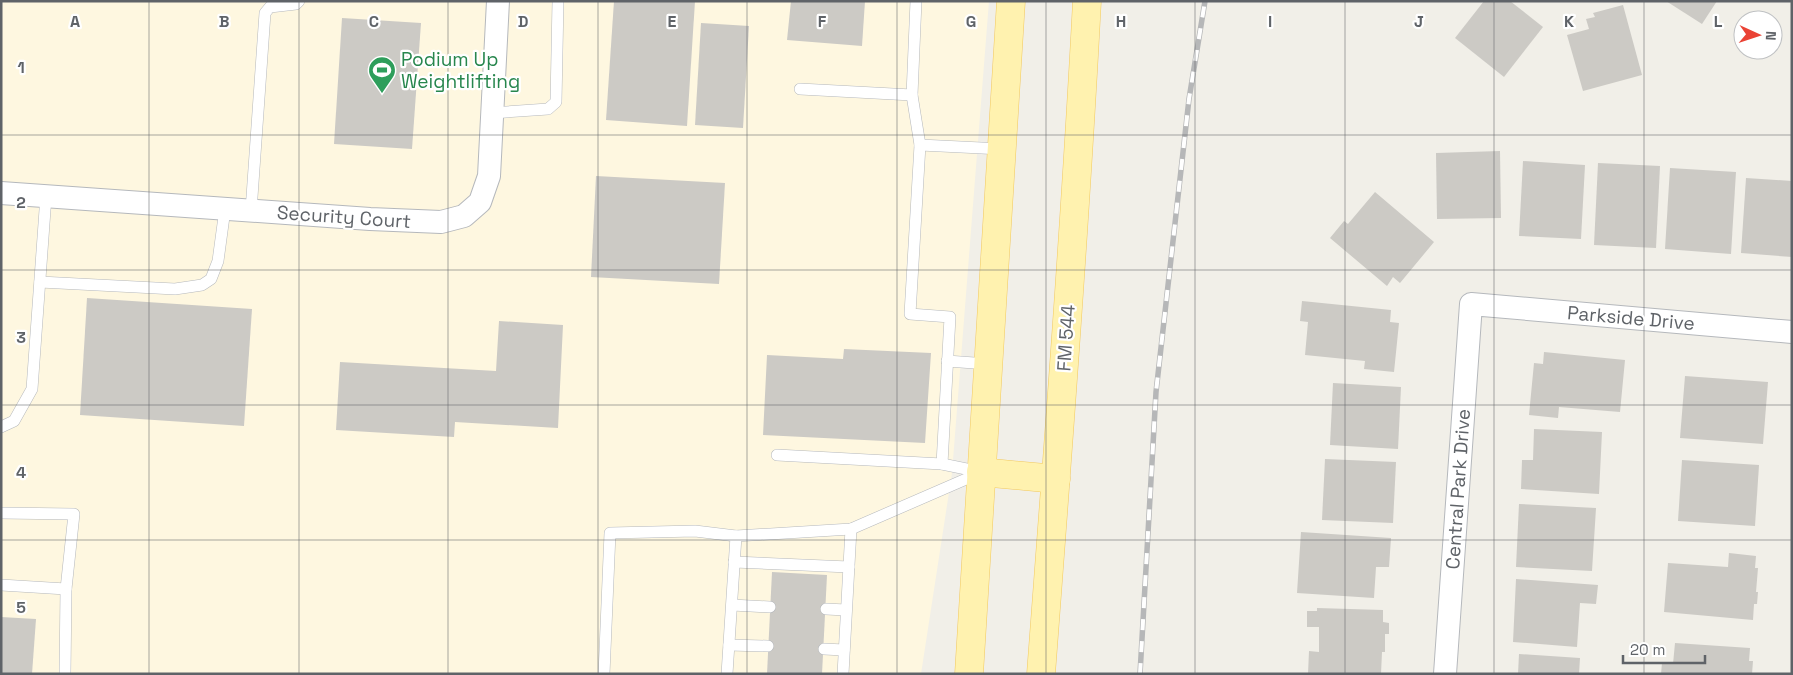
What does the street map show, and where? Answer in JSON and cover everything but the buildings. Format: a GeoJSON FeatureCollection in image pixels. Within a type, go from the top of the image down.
{"type":"FeatureCollection","features":[{"type":"Feature","properties":{"kind":"main road"},"geometry":{"type":"LineString","coordinates":[[970,674],[1011,1]]}},
{"type":"Feature","properties":{"kind":"main road","name":"FM 544"},"geometry":{"type":"LineString","coordinates":[[1040,674],[1056,479],[1086,1]]}},
{"type":"Feature","properties":{"kind":"main road"},"geometry":{"type":"LineString","coordinates":[[981,472],[1056,479]]}},
{"type":"Feature","properties":{"kind":"street","name":"Security Court"},"geometry":{"type":"LineString","coordinates":[[1,193],[370,219],[441,222],[464,216],[480,202],[489,176],[498,1]]}},
{"type":"Feature","properties":{"kind":"street","name":"Parkside Drive"},"geometry":{"type":"LineString","coordinates":[[1471,304],[1792,332]]}},
{"type":"Feature","properties":{"kind":"street","name":"Central Park Drive"},"geometry":{"type":"LineString","coordinates":[[1445,674],[1471,304]]}},
{"type":"Feature","properties":{"kind":"lane"},"geometry":{"type":"LineString","coordinates":[[251,211],[265,13],[270,7],[296,4],[300,1]]}},
{"type":"Feature","properties":{"kind":"lane"},"geometry":{"type":"LineString","coordinates":[[492,113],[548,109],[556,102],[558,1]]}},
{"type":"Feature","properties":{"kind":"lane"},"geometry":{"type":"LineString","coordinates":[[916,1],[912,94],[920,145],[910,314],[950,316],[942,464]]}},
{"type":"Feature","properties":{"kind":"lane"},"geometry":{"type":"LineString","coordinates":[[800,89],[912,94]]}},
{"type":"Feature","properties":{"kind":"lane"},"geometry":{"type":"LineString","coordinates":[[920,145],[1002,149]]}},
{"type":"Feature","properties":{"kind":"lane"},"geometry":{"type":"LineString","coordinates":[[1,427],[14,421],[32,389],[46,196]]}},
{"type":"Feature","properties":{"kind":"lane"},"geometry":{"type":"LineString","coordinates":[[40,282],[175,290],[202,285],[211,279],[218,261],[225,209]]}},
{"type":"Feature","properties":{"kind":"lane"},"geometry":{"type":"LineString","coordinates":[[947,361],[988,364]]}},
{"type":"Feature","properties":{"kind":"lane"},"geometry":{"type":"LineString","coordinates":[[777,455],[942,464],[981,472]]}},
{"type":"Feature","properties":{"kind":"lane"},"geometry":{"type":"LineString","coordinates":[[604,674],[610,533],[695,531],[736,536],[851,529],[981,472]]}},
{"type":"Feature","properties":{"kind":"lane"},"geometry":{"type":"LineString","coordinates":[[1,513],[74,514],[66,589],[65,674]]}},
{"type":"Feature","properties":{"kind":"lane"},"geometry":{"type":"LineString","coordinates":[[843,674],[851,529]]}},
{"type":"Feature","properties":{"kind":"lane"},"geometry":{"type":"LineString","coordinates":[[727,674],[736,536]]}},
{"type":"Feature","properties":{"kind":"lane"},"geometry":{"type":"LineString","coordinates":[[734,562],[849,567]]}},
{"type":"Feature","properties":{"kind":"lane"},"geometry":{"type":"LineString","coordinates":[[1,585],[66,589]]}},
{"type":"Feature","properties":{"kind":"lane"},"geometry":{"type":"LineString","coordinates":[[732,605],[770,606]]}},
{"type":"Feature","properties":{"kind":"lane"},"geometry":{"type":"LineString","coordinates":[[826,609],[846,610]]}},
{"type":"Feature","properties":{"kind":"lane"},"geometry":{"type":"LineString","coordinates":[[729,645],[768,646]]}},
{"type":"Feature","properties":{"kind":"lane"},"geometry":{"type":"LineString","coordinates":[[824,649],[844,650]]}},
{"type":"Feature","properties":{"kind":"shaded area"},"geometry":{"type":"Polygon","coordinates":[[[1,1],[989,1],[952,473],[921,674],[1,674],[1,1]]]}},
{"type":"Feature","properties":{"kind":"railway"},"geometry":{"type":"LineString","coordinates":[[1140,674],[1156,392],[1189,99],[1205,1]]}},
{"type":"Feature","properties":{"kind":"place","name":"Podium Up Weightlifting"},"geometry":{"type":"Point","coordinates":[382,94]}}]}
